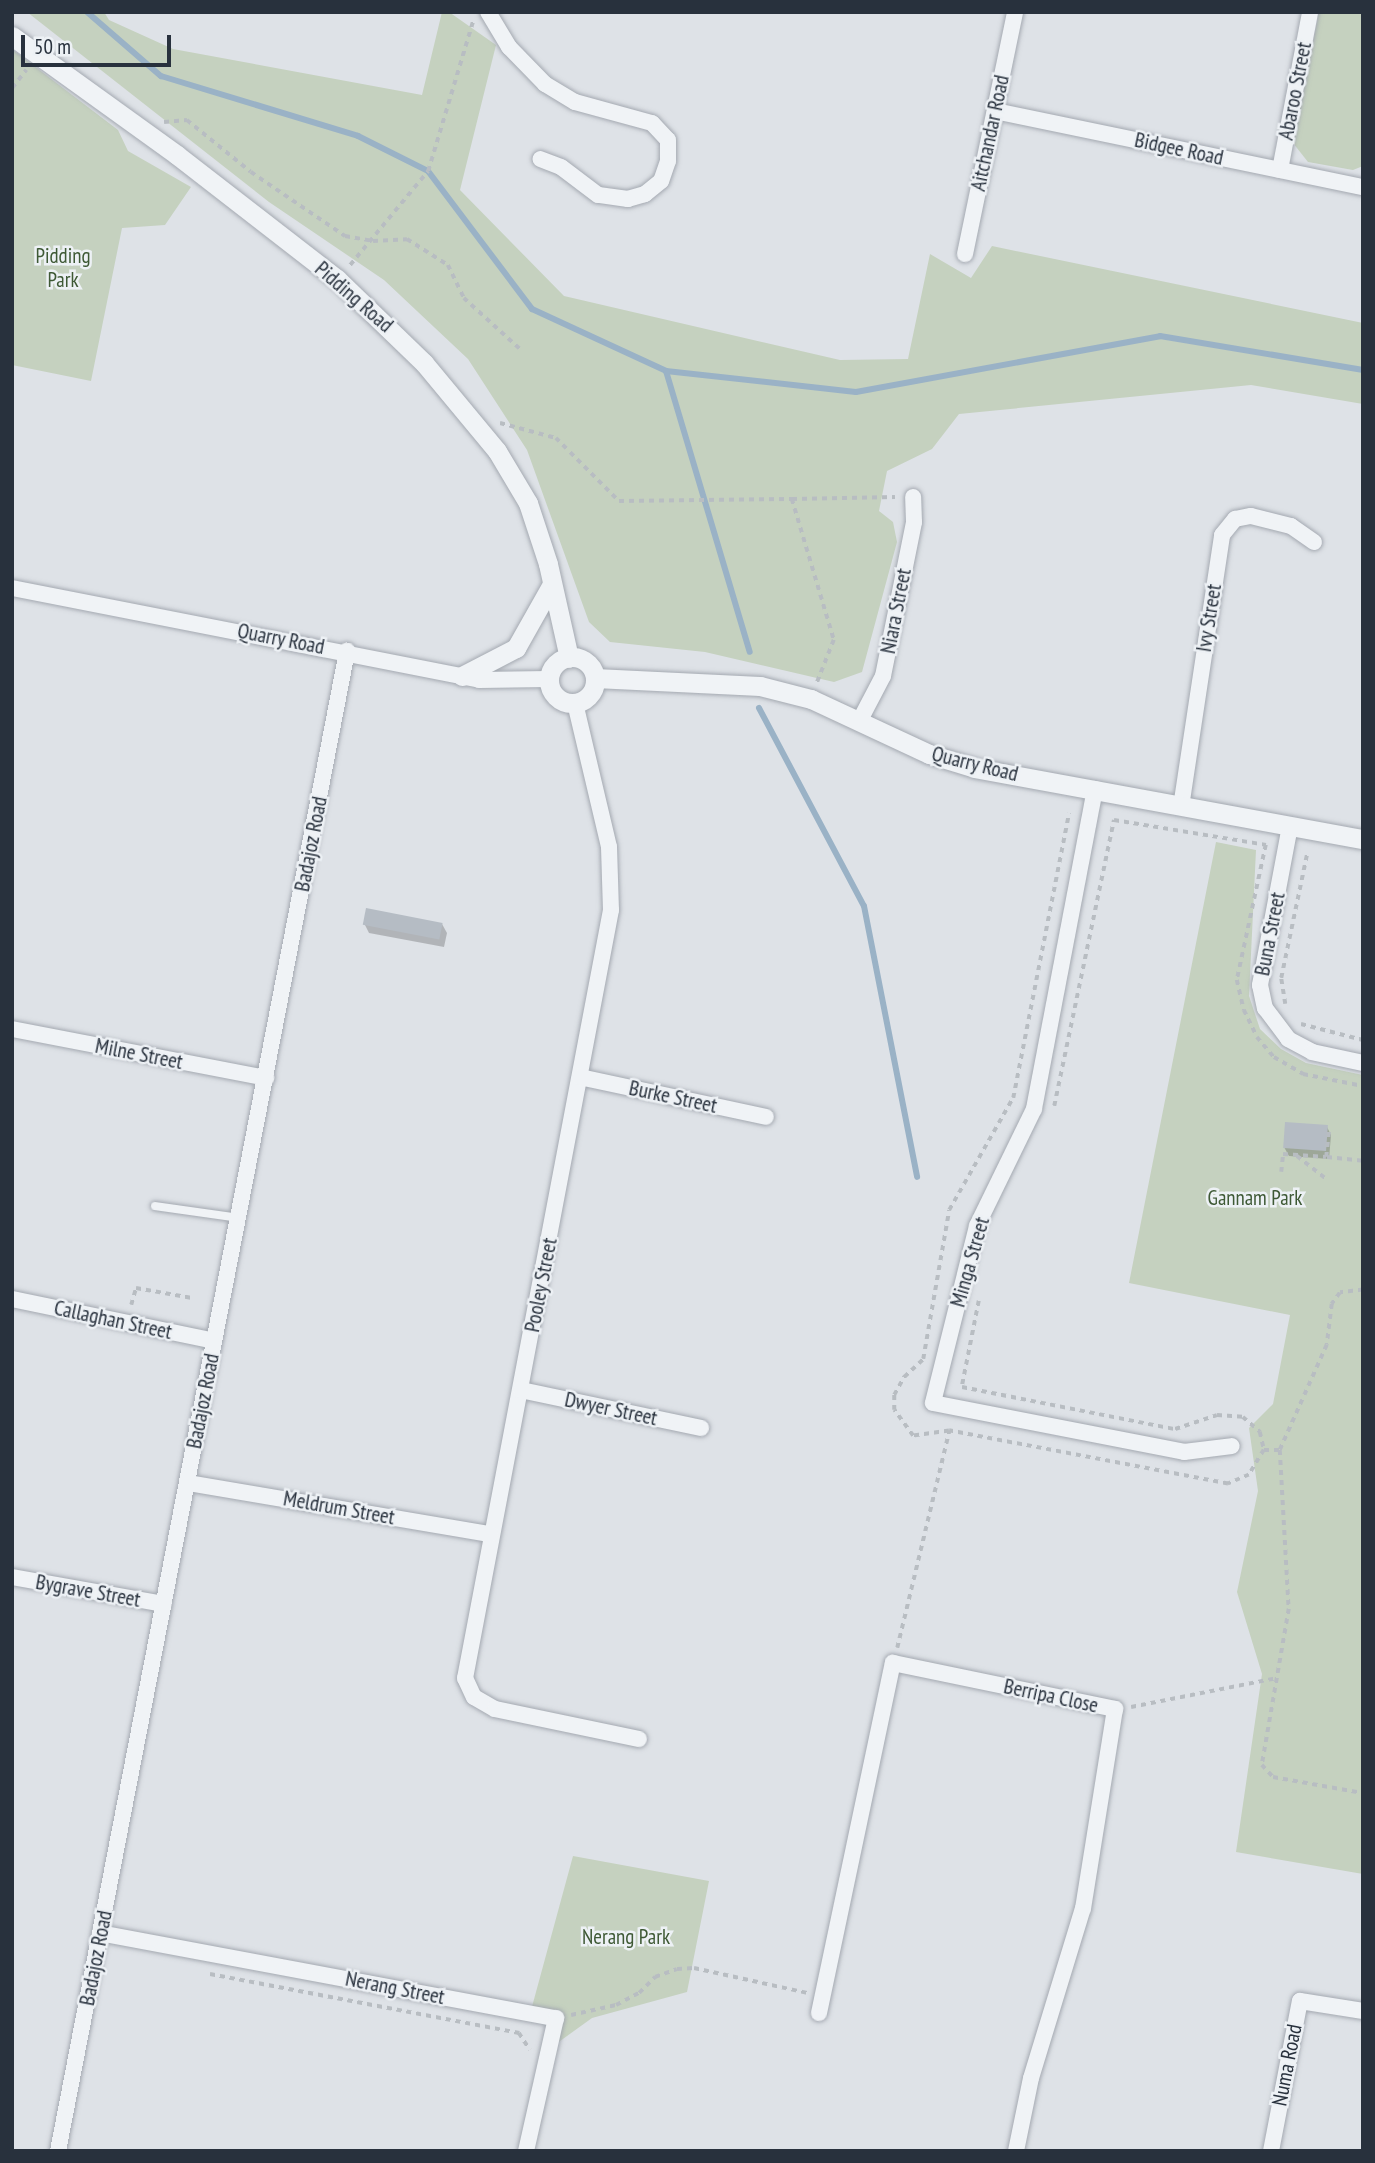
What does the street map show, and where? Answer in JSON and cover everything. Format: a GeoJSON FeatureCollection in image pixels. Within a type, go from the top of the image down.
{"type":"FeatureCollection","features":[{"type":"Feature","properties":{"kind":"street"},"geometry":{"type":"LineString","coordinates":[[488,12],[509,47],[545,84],[575,102],[652,123],[668,140],[661,181],[645,194],[628,199],[598,195],[561,167],[540,159]]}},
{"type":"Feature","properties":{"kind":"street","name":"Aitchandar Road"},"geometry":{"type":"LineString","coordinates":[[965,254],[1015,12]]}},
{"type":"Feature","properties":{"kind":"street","name":"Abaroo Street"},"geometry":{"type":"LineString","coordinates":[[1280,170],[1310,12]]}},
{"type":"Feature","properties":{"kind":"street","name":"Pidding Road"},"geometry":{"type":"LineString","coordinates":[[12,36],[136,124],[337,279],[388,324],[468,414],[528,503],[552,584],[569,658]]}},
{"type":"Feature","properties":{"kind":"street","name":"Bidgee Road"},"geometry":{"type":"LineString","coordinates":[[995,111],[1363,187]]}},
{"type":"Feature","properties":{"kind":"street","name":"Niara Street"},"geometry":{"type":"LineString","coordinates":[[860,720],[883,676],[914,522],[913,497]]}},
{"type":"Feature","properties":{"kind":"street","name":"Ivy Street"},"geometry":{"type":"LineString","coordinates":[[1181,807],[1222,535],[1235,519],[1251,516],[1291,526],[1314,542]]}},
{"type":"Feature","properties":{"kind":"street"},"geometry":{"type":"LineString","coordinates":[[462,676],[516,648],[552,584]]}},
{"type":"Feature","properties":{"kind":"street","name":"Quarry Road"},"geometry":{"type":"LineString","coordinates":[[12,588],[347,651],[462,676],[511,682],[549,679]]}},
{"type":"Feature","properties":{"kind":"street","name":"Badajoz Road"},"geometry":{"type":"LineString","coordinates":[[58,2151],[347,651]]}},
{"type":"Feature","properties":{"kind":"street"},"geometry":{"type":"LineString","coordinates":[[569,658],[586,662],[595,678],[592,691],[575,703],[554,694],[549,679],[553,667],[569,658]]}},
{"type":"Feature","properties":{"kind":"street","name":"Quarry Road"},"geometry":{"type":"LineString","coordinates":[[595,678],[713,680],[811,698],[929,754],[1181,807],[1363,839]]}},
{"type":"Feature","properties":{"kind":"street","name":"Pooley Street"},"geometry":{"type":"LineString","coordinates":[[575,703],[612,876],[611,910],[465,1678],[474,1697],[495,1709],[639,1739]]}},
{"type":"Feature","properties":{"kind":"street","name":"Minga Street"},"geometry":{"type":"LineString","coordinates":[[1095,789],[1034,1109],[977,1226],[933,1403],[1184,1452],[1232,1446]]}},
{"type":"Feature","properties":{"kind":"street","name":"Buna Street"},"geometry":{"type":"LineString","coordinates":[[1290,826],[1260,985],[1265,1008],[1288,1039],[1312,1052],[1363,1063]]}},
{"type":"Feature","properties":{"kind":"street","name":"Milne Street"},"geometry":{"type":"LineString","coordinates":[[12,1029],[266,1078]]}},
{"type":"Feature","properties":{"kind":"street","name":"Burke Street"},"geometry":{"type":"LineString","coordinates":[[580,1077],[766,1117]]}},
{"type":"Feature","properties":{"kind":"street","name":"Callaghan Street"},"geometry":{"type":"LineString","coordinates":[[12,1299],[214,1341]]}},
{"type":"Feature","properties":{"kind":"street","name":"Dwyer Street"},"geometry":{"type":"LineString","coordinates":[[521,1390],[701,1429]]}},
{"type":"Feature","properties":{"kind":"street","name":"Meldrum Street"},"geometry":{"type":"LineString","coordinates":[[188,1483],[491,1534]]}},
{"type":"Feature","properties":{"kind":"street","name":"Bygrave Street"},"geometry":{"type":"LineString","coordinates":[[12,1577],[164,1604]]}},
{"type":"Feature","properties":{"kind":"street"},"geometry":{"type":"LineString","coordinates":[[821,2005],[893,1663]]}},
{"type":"Feature","properties":{"kind":"street","name":"Berripa Close"},"geometry":{"type":"LineString","coordinates":[[893,1663],[1115,1709],[1083,1908],[1031,2078],[1016,2151]]}},
{"type":"Feature","properties":{"kind":"street","name":"Nerang Street"},"geometry":{"type":"LineString","coordinates":[[100,1933],[555,2018]]}},
{"type":"Feature","properties":{"kind":"street","name":"Numa Road"},"geometry":{"type":"LineString","coordinates":[[1270,2151],[1300,2001],[1363,2011]]}},
{"type":"Feature","properties":{"kind":"street"},"geometry":{"type":"LineString","coordinates":[[526,2151],[555,2018]]}},
{"type":"Feature","properties":{"kind":"lane"},"geometry":{"type":"LineString","coordinates":[[155,1206],[239,1218]]}},
{"type":"Feature","properties":{"kind":"path"},"geometry":{"type":"LineString","coordinates":[[337,279],[373,241],[428,171],[451,105],[457,62],[474,12]]}},
{"type":"Feature","properties":{"kind":"path"},"geometry":{"type":"LineString","coordinates":[[12,88],[38,54]]}},
{"type":"Feature","properties":{"kind":"path"},"geometry":{"type":"LineString","coordinates":[[136,124],[187,120],[251,172],[345,236],[373,241],[407,239],[448,265],[464,298],[520,349]]}},
{"type":"Feature","properties":{"kind":"path"},"geometry":{"type":"LineString","coordinates":[[468,414],[556,438],[619,501],[913,497]]}},
{"type":"Feature","properties":{"kind":"path"},"geometry":{"type":"LineString","coordinates":[[792,499],[834,640],[811,698]]}},
{"type":"Feature","properties":{"kind":"path"},"geometry":{"type":"LineString","coordinates":[[962,1387],[1175,1429],[1217,1415],[1242,1417],[1260,1432],[1264,1450],[1249,1475],[1228,1484],[950,1431],[913,1436],[901,1424],[894,1395],[923,1359],[949,1210],[1013,1098],[1069,813]]}},
{"type":"Feature","properties":{"kind":"path"},"geometry":{"type":"LineString","coordinates":[[1114,820],[1266,845]]}},
{"type":"Feature","properties":{"kind":"path"},"geometry":{"type":"LineString","coordinates":[[1287,1010],[1281,978],[1307,854]]}},
{"type":"Feature","properties":{"kind":"path"},"geometry":{"type":"LineString","coordinates":[[1293,1017],[1316,1030],[1363,1040]]}},
{"type":"Feature","properties":{"kind":"path"},"geometry":{"type":"LineString","coordinates":[[1326,1157],[1329,1130]]}},
{"type":"Feature","properties":{"kind":"path"},"geometry":{"type":"LineString","coordinates":[[1281,1172],[1283,1154],[1363,1161]]}},
{"type":"Feature","properties":{"kind":"path"},"geometry":{"type":"LineString","coordinates":[[1296,1155],[1328,1180]]}},
{"type":"Feature","properties":{"kind":"path"},"geometry":{"type":"LineString","coordinates":[[118,1302],[132,1305],[136,1288],[192,1298]]}},
{"type":"Feature","properties":{"kind":"path"},"geometry":{"type":"LineString","coordinates":[[1363,1290],[1340,1293],[1332,1304],[1327,1345],[1280,1450],[1289,1609],[1262,1765],[1273,1777],[1363,1793]]}},
{"type":"Feature","properties":{"kind":"path"},"geometry":{"type":"LineString","coordinates":[[893,1663],[950,1431]]}},
{"type":"Feature","properties":{"kind":"path"},"geometry":{"type":"LineString","coordinates":[[1264,1450],[1280,1450]]}},
{"type":"Feature","properties":{"kind":"path"},"geometry":{"type":"LineString","coordinates":[[1115,1709],[1169,1703],[1277,1678]]}},
{"type":"Feature","properties":{"kind":"path"},"geometry":{"type":"LineString","coordinates":[[555,2018],[616,2005],[639,1993],[655,1977],[694,1968],[821,2005]]}},
{"type":"Feature","properties":{"kind":"path"},"geometry":{"type":"LineString","coordinates":[[205,1973],[519,2033]]}},
{"type":"Feature","properties":{"kind":"green space"},"geometry":{"type":"Polygon","coordinates":[[[27,12],[104,12],[109,20],[173,49],[422,95],[442,12],[449,12],[496,45],[460,190],[564,296],[840,360],[908,359],[930,254],[971,278],[992,246],[1363,323],[1363,404],[1251,385],[959,414],[932,449],[887,471],[879,511],[893,522],[897,542],[862,672],[834,682],[705,652],[610,642],[589,622],[527,450],[468,359],[384,280],[269,202],[27,12]]]}},
{"type":"Feature","properties":{"kind":"green space"},"geometry":{"type":"Polygon","coordinates":[[[1319,12],[1363,12],[1363,166],[1353,170],[1308,162],[1293,143],[1319,12]]]}},
{"type":"Feature","properties":{"kind":"green space","name":"Pidding Park"},"geometry":{"type":"Polygon","coordinates":[[[12,49],[118,130],[128,151],[191,187],[165,225],[122,228],[91,381],[12,365],[12,49]]]}},
{"type":"Feature","properties":{"kind":"green space","name":"Gannam Park"},"geometry":{"type":"Polygon","coordinates":[[[1216,842],[1256,850],[1249,996],[1260,1029],[1281,1049],[1306,1063],[1363,1075],[1363,1874],[1236,1852],[1262,1674],[1237,1592],[1258,1491],[1249,1428],[1273,1404],[1290,1315],[1129,1283],[1216,842]]]}},
{"type":"Feature","properties":{"kind":"green space","name":"Nerang Park"},"geometry":{"type":"Polygon","coordinates":[[[573,1856],[709,1881],[687,1992],[592,2018],[549,2049],[555,2019],[530,2014],[573,1856]]]}},
{"type":"Feature","properties":{"kind":"building"},"geometry":{"type":"Polygon","coordinates":[[[366,908],[443,923],[439,940],[363,925],[366,908]]]}},
{"type":"Feature","properties":{"kind":"building"},"geometry":{"type":"Polygon","coordinates":[[[1285,1122],[1328,1125],[1326,1151],[1283,1148],[1285,1122]]]}},
{"type":"Feature","properties":{"kind":"waterway"},"geometry":{"type":"LineString","coordinates":[[87,12],[161,76],[358,136],[428,171],[532,309],[666,371],[856,392],[1160,336],[1363,370]]}},
{"type":"Feature","properties":{"kind":"waterway"},"geometry":{"type":"LineString","coordinates":[[666,371],[750,652]]}},
{"type":"Feature","properties":{"kind":"waterway"},"geometry":{"type":"LineString","coordinates":[[759,708],[864,906],[917,1177]]}}]}
